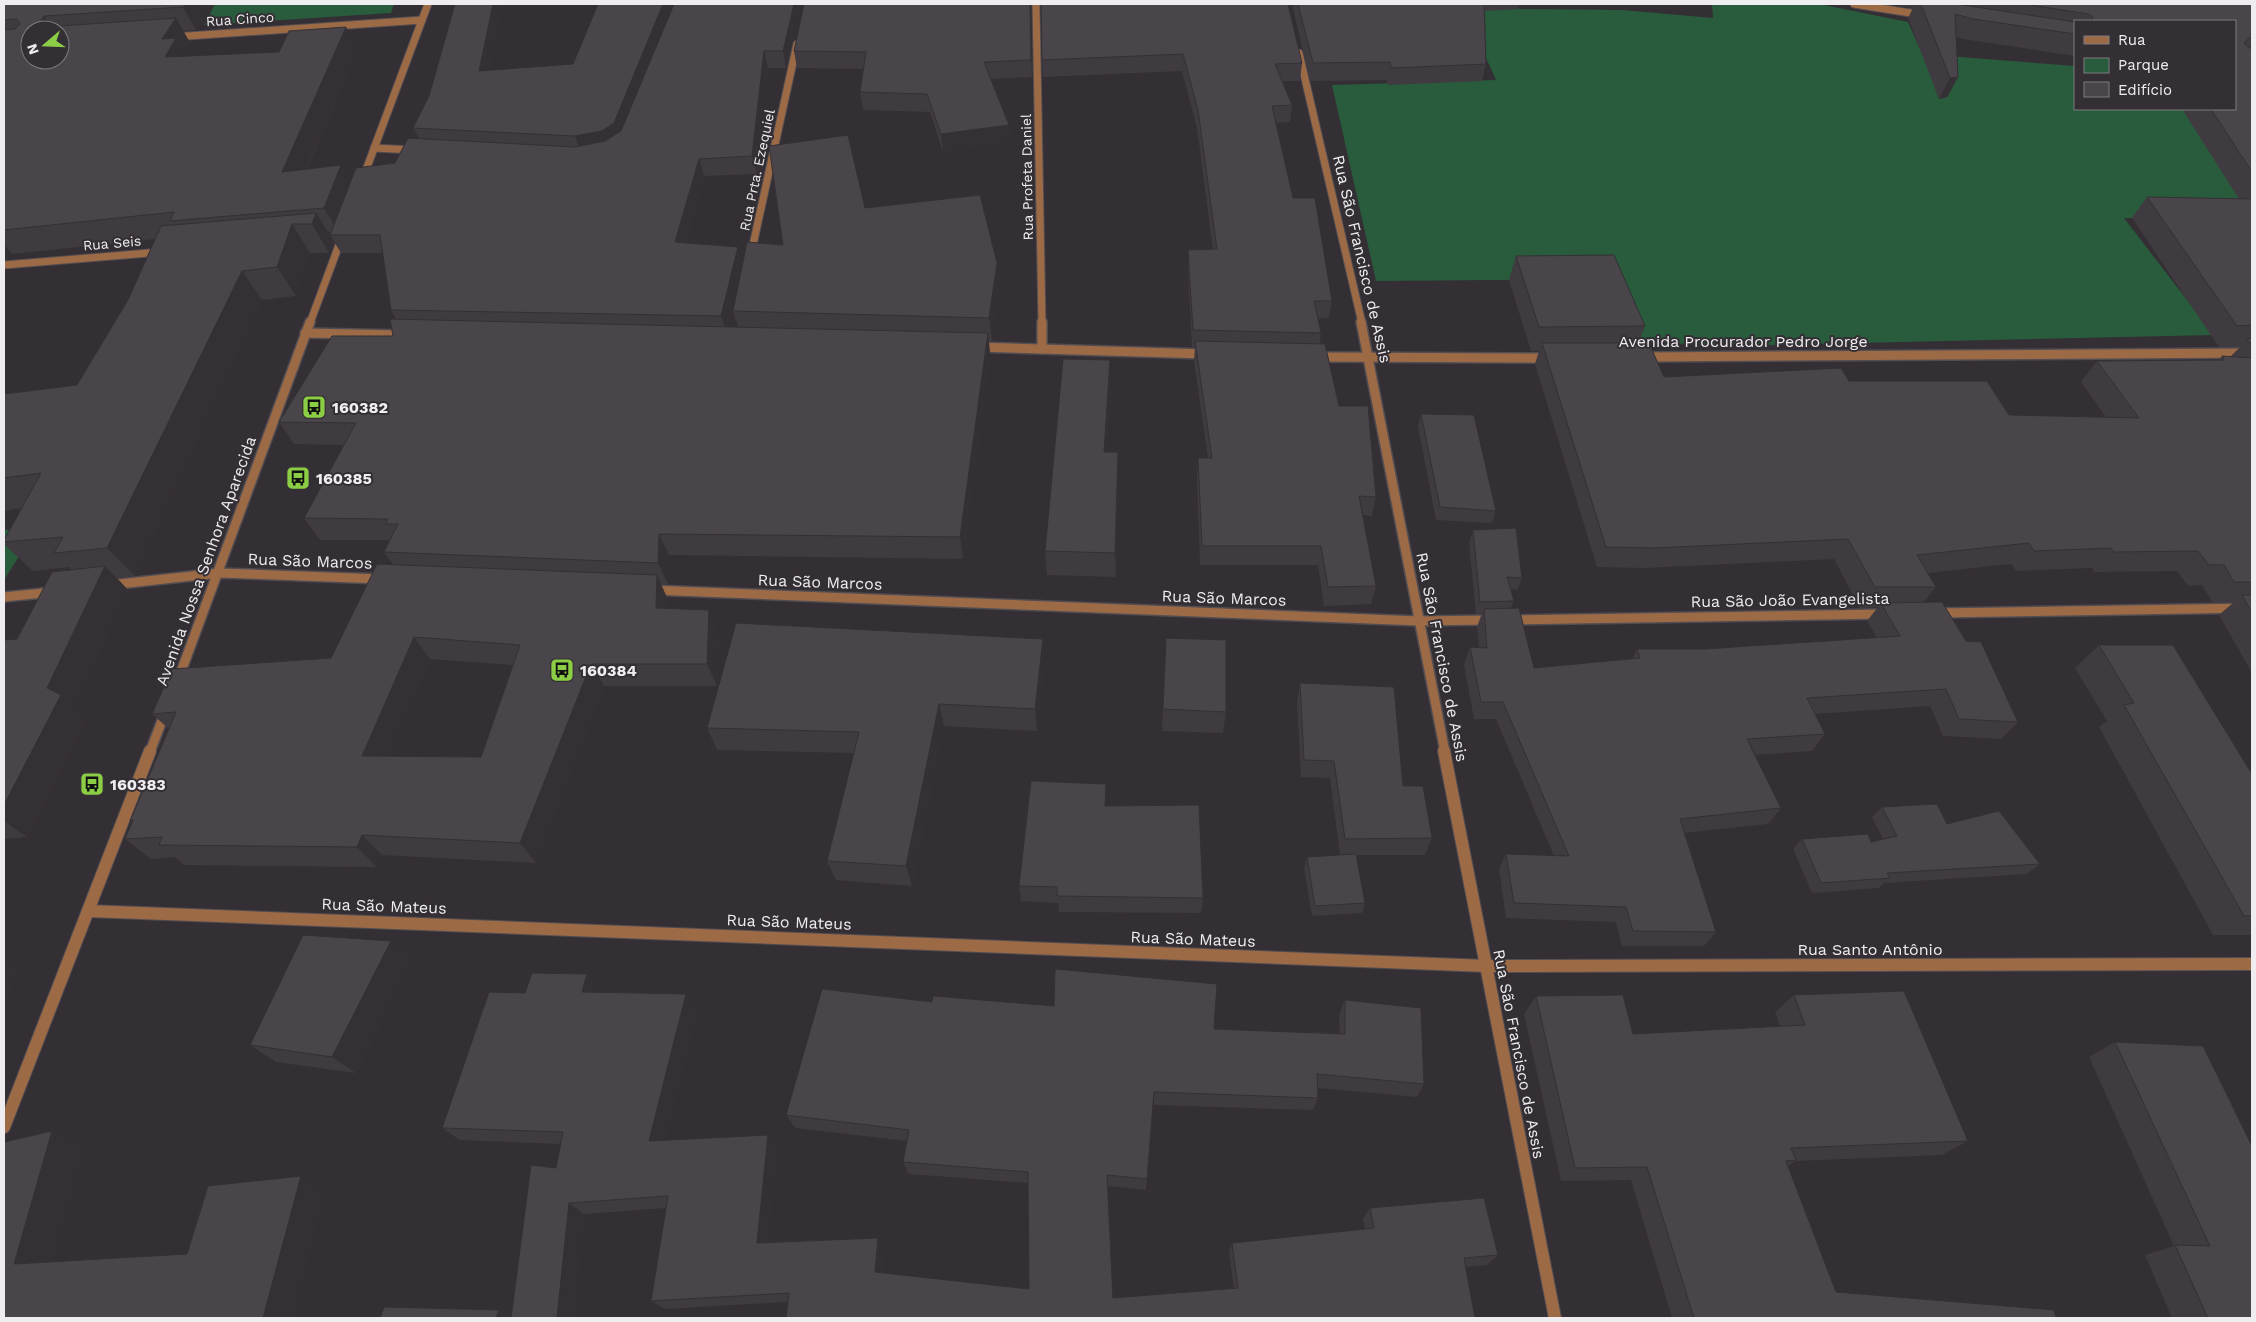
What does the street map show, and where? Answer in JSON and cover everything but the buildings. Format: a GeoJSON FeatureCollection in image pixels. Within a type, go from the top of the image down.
{"type":"FeatureCollection","features":[{"type":"Feature","properties":{"kind":"street"},"geometry":{"type":"LineString","coordinates":[[358,192],[428,4]]}},
{"type":"Feature","properties":{"kind":"street","name":"Rua Profeta Daniel"},"geometry":{"type":"LineString","coordinates":[[1036,4],[1042,349]]}},
{"type":"Feature","properties":{"kind":"street"},"geometry":{"type":"LineString","coordinates":[[1854,4],[1929,16]]}},
{"type":"Feature","properties":{"kind":"street","name":"Rua Cinco"},"geometry":{"type":"LineString","coordinates":[[168,37],[422,20]]}},
{"type":"Feature","properties":{"kind":"street","name":"Rua Prta. Ezequiel"},"geometry":{"type":"LineString","coordinates":[[749,264],[800,33]]}},
{"type":"Feature","properties":{"kind":"street","name":"Rua São Francisco de Assis"},"geometry":{"type":"LineString","coordinates":[[1296,42],[1370,359],[1419,621],[1555,1318]]}},
{"type":"Feature","properties":{"kind":"street"},"geometry":{"type":"LineString","coordinates":[[374,148],[424,151]]}},
{"type":"Feature","properties":{"kind":"street","name":"Avenida Nossa Senhora Aparecida"},"geometry":{"type":"LineString","coordinates":[[4,1127],[219,573],[340,233]]}},
{"type":"Feature","properties":{"kind":"street","name":"Rua Seis"},"geometry":{"type":"LineString","coordinates":[[4,265],[173,251]]}},
{"type":"Feature","properties":{"kind":"street"},"geometry":{"type":"LineString","coordinates":[[305,333],[414,335]]}},
{"type":"Feature","properties":{"kind":"street"},"geometry":{"type":"LineString","coordinates":[[965,347],[1211,354]]}},
{"type":"Feature","properties":{"kind":"street","name":"Avenida Procurador Pedro Jorge"},"geometry":{"type":"LineString","coordinates":[[1638,357],[2252,353]]}},
{"type":"Feature","properties":{"kind":"street"},"geometry":{"type":"LineString","coordinates":[[1310,357],[1370,359],[1558,358]]}},
{"type":"Feature","properties":{"kind":"street","name":"Rua São Marcos"},"geometry":{"type":"LineString","coordinates":[[102,586],[219,573],[388,580]]}},
{"type":"Feature","properties":{"kind":"street"},"geometry":{"type":"LineString","coordinates":[[4,597],[63,590]]}},
{"type":"Feature","properties":{"kind":"street","name":"Rua São Marcos"},"geometry":{"type":"LineString","coordinates":[[636,590],[1419,621]]}},
{"type":"Feature","properties":{"kind":"street"},"geometry":{"type":"LineString","coordinates":[[1925,613],[2252,608]]}},
{"type":"Feature","properties":{"kind":"street","name":"Rua São João Evangelista"},"geometry":{"type":"LineString","coordinates":[[1419,621],[1895,613]]}},
{"type":"Feature","properties":{"kind":"street","name":"Rua São Mateus"},"geometry":{"type":"LineString","coordinates":[[89,911],[1487,966]]}},
{"type":"Feature","properties":{"kind":"street","name":"Rua Santo Antônio"},"geometry":{"type":"LineString","coordinates":[[1487,966],[2252,964]]}},
{"type":"Feature","properties":{"kind":"green space"},"geometry":{"type":"Polygon","coordinates":[[[215,4],[394,4],[391,13],[204,25],[215,4]]]}},
{"type":"Feature","properties":{"kind":"green space"},"geometry":{"type":"Polygon","coordinates":[[[1462,4],[1516,4],[1519,9],[1622,10],[1713,18],[1712,4],[1819,4],[1908,22],[1922,54],[2074,66],[2074,110],[2235,110],[2252,219],[2124,218],[2214,335],[1772,345],[1640,343],[1605,279],[1376,281],[1332,85],[1496,80],[1462,4]]]}},
{"type":"Feature","properties":{"kind":"green space"},"geometry":{"type":"Polygon","coordinates":[[[37,528],[4,580],[4,530],[37,528]]]}},
{"type":"Feature","properties":{"kind":"place","name":"160382"},"geometry":{"type":"Point","coordinates":[314,407]}},
{"type":"Feature","properties":{"kind":"place","name":"160385"},"geometry":{"type":"Point","coordinates":[298,478]}},
{"type":"Feature","properties":{"kind":"place","name":"160384"},"geometry":{"type":"Point","coordinates":[562,670]}},
{"type":"Feature","properties":{"kind":"place","name":"160383"},"geometry":{"type":"Point","coordinates":[92,784]}}]}
